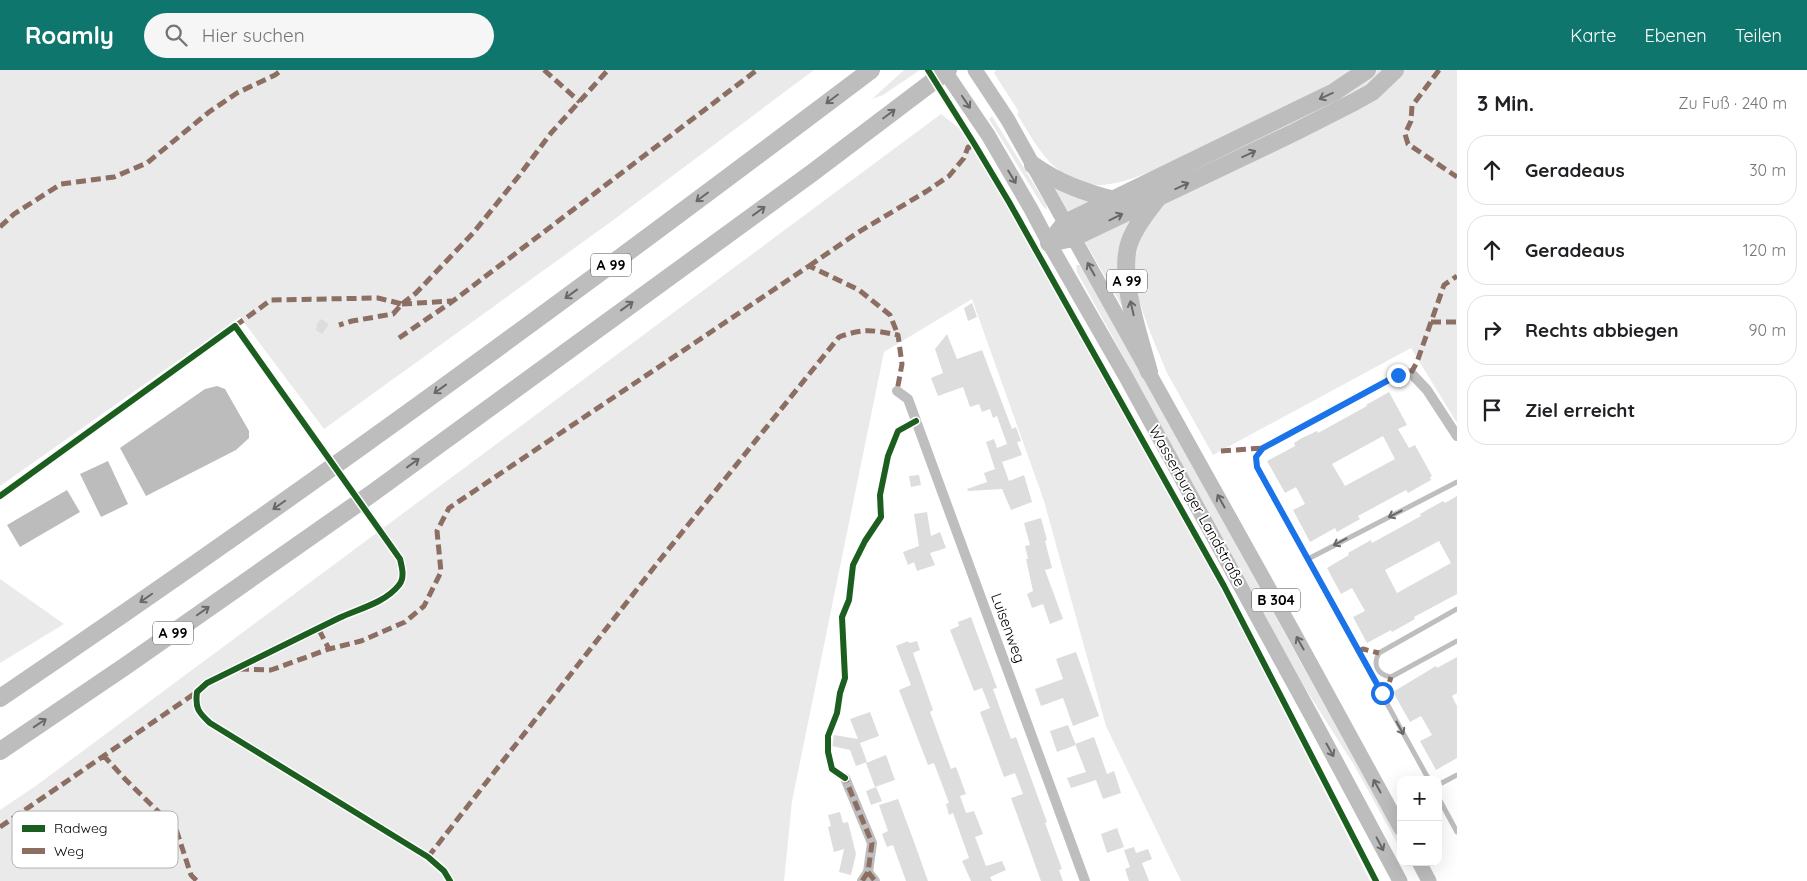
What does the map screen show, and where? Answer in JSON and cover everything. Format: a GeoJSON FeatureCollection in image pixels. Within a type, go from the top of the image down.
{"type":"FeatureCollection","features":[{"type":"Feature","properties":{"kind":"highway","name":"A 99"},"geometry":{"type":"LineString","coordinates":[[0,698],[98,632],[319,477],[666,225],[871,70]]}},
{"type":"Feature","properties":{"kind":"highway","name":"A 99"},"geometry":{"type":"LineString","coordinates":[[0,751],[374,492],[812,173],[948,70]]}},
{"type":"Feature","properties":{"kind":"highway"},"geometry":{"type":"LineString","coordinates":[[1069,230],[1114,200],[1180,165],[1334,92],[1367,70]]}},
{"type":"Feature","properties":{"kind":"highway","name":"A 99"},"geometry":{"type":"LineString","coordinates":[[1049,243],[1069,230],[1159,197],[1354,102],[1372,92],[1395,70]]}},
{"type":"Feature","properties":{"kind":"highway"},"geometry":{"type":"LineString","coordinates":[[1033,165],[1065,184],[1114,200]]}},
{"type":"Feature","properties":{"kind":"highway","name":"A 99"},"geometry":{"type":"LineString","coordinates":[[1149,372],[1128,287],[1126,266],[1130,242],[1143,217],[1159,197]]}},
{"type":"Feature","properties":{"kind":"main road","name":"Wasserburger Landstraße"},"geometry":{"type":"LineString","coordinates":[[944,70],[988,135],[1130,385],[1400,881]]}},
{"type":"Feature","properties":{"kind":"main road","name":"Wasserburger Landstraße"},"geometry":{"type":"LineString","coordinates":[[975,70],[1008,120],[1397,822]]}},
{"type":"Feature","properties":{"kind":"main road"},"geometry":{"type":"LineString","coordinates":[[1421,866],[1429,881]]}},
{"type":"Feature","properties":{"kind":"street"},"geometry":{"type":"LineString","coordinates":[[1411,373],[1427,390],[1457,436]]}},
{"type":"Feature","properties":{"kind":"street","name":"Luisenweg"},"geometry":{"type":"LineString","coordinates":[[897,391],[908,399],[1085,881]]}},
{"type":"Feature","properties":{"kind":"street"},"geometry":{"type":"LineString","coordinates":[[845,778],[872,843],[865,877],[875,881]]}},
{"type":"Feature","properties":{"kind":"lane"},"geometry":{"type":"LineString","coordinates":[[1411,373],[1396,376],[1263,448],[1256,457],[1257,467],[1427,776]]}},
{"type":"Feature","properties":{"kind":"lane"},"geometry":{"type":"LineString","coordinates":[[1308,559],[1457,482]]}},
{"type":"Feature","properties":{"kind":"lane"},"geometry":{"type":"LineString","coordinates":[[1457,609],[1379,653],[1375,659],[1375,665],[1383,676],[1391,677],[1457,641]]}},
{"type":"Feature","properties":{"kind":"lane"},"geometry":{"type":"LineString","coordinates":[[1442,784],[1457,775]]}},
{"type":"Feature","properties":{"kind":"lane"},"geometry":{"type":"LineString","coordinates":[[1442,804],[1457,832]]}},
{"type":"Feature","properties":{"kind":"shaded area"},"geometry":{"type":"Polygon","coordinates":[[[0,70],[814,70],[612,221],[324,429],[240,317],[0,486],[0,70]]]}},
{"type":"Feature","properties":{"kind":"shaded area"},"geometry":{"type":"Polygon","coordinates":[[[904,70],[920,70],[883,95],[872,99],[904,70]]]}},
{"type":"Feature","properties":{"kind":"shaded area"},"geometry":{"type":"Polygon","coordinates":[[[996,70],[1353,70],[1284,108],[1158,168],[1124,181],[1096,185],[1085,184],[1069,177],[1050,163],[1017,114],[1019,112],[994,73],[996,70]]]}},
{"type":"Feature","properties":{"kind":"shaded area"},"geometry":{"type":"Polygon","coordinates":[[[1377,70],[1388,70],[1375,83],[1327,110],[1076,226],[1355,89],[1377,70]]]}},
{"type":"Feature","properties":{"kind":"shaded area"},"geometry":{"type":"Polygon","coordinates":[[[1403,70],[1457,70],[1457,423],[1411,348],[1213,455],[1167,373],[1135,290],[1134,264],[1141,232],[1158,208],[1181,193],[1403,70]]]}},
{"type":"Feature","properties":{"kind":"shaded area"},"geometry":{"type":"Polygon","coordinates":[[[941,114],[967,134],[1221,588],[1370,881],[1181,881],[1106,726],[1044,501],[972,299],[884,352],[792,801],[784,881],[0,881],[0,810],[37,785],[941,114]]]}},
{"type":"Feature","properties":{"kind":"shaded area"},"geometry":{"type":"Polygon","coordinates":[[[992,116],[1046,204],[1047,210],[1042,205],[989,119],[992,116]]]}},
{"type":"Feature","properties":{"kind":"shaded area"},"geometry":{"type":"Polygon","coordinates":[[[1050,183],[1092,202],[1067,213],[1050,183]]]}},
{"type":"Feature","properties":{"kind":"shaded area"},"geometry":{"type":"Polygon","coordinates":[[[1135,214],[1123,308],[1084,240],[1135,214]]]}},
{"type":"Feature","properties":{"kind":"shaded area"},"geometry":{"type":"Polygon","coordinates":[[[1076,265],[1080,265],[1397,837],[1397,843],[1354,765],[1303,685],[1077,272],[1076,265]]]}},
{"type":"Feature","properties":{"kind":"shaded area"},"geometry":{"type":"Polygon","coordinates":[[[217,386],[225,389],[249,431],[249,438],[236,450],[146,496],[120,448],[205,389],[217,386]]]}},
{"type":"Feature","properties":{"kind":"shaded area"},"geometry":{"type":"Polygon","coordinates":[[[108,461],[128,504],[101,517],[80,474],[108,461]]]}},
{"type":"Feature","properties":{"kind":"shaded area"},"geometry":{"type":"Polygon","coordinates":[[[67,490],[80,512],[20,547],[7,525],[67,490]]]}},
{"type":"Feature","properties":{"kind":"shaded area"},"geometry":{"type":"Polygon","coordinates":[[[0,579],[64,624],[0,663],[0,579]]]}},
{"type":"Feature","properties":{"kind":"building"},"geometry":{"type":"Polygon","coordinates":[[[972,303],[977,317],[968,321],[964,308],[972,303]]]}},
{"type":"Feature","properties":{"kind":"building"},"geometry":{"type":"Polygon","coordinates":[[[321,319],[329,324],[322,334],[316,330],[317,323],[321,319]]]}},
{"type":"Feature","properties":{"kind":"building"},"geometry":{"type":"Polygon","coordinates":[[[947,334],[957,359],[982,350],[1012,429],[1016,427],[1021,441],[1017,442],[1022,455],[1002,462],[1009,481],[1024,475],[1032,502],[1011,510],[1002,489],[968,491],[967,489],[987,482],[984,473],[995,469],[986,442],[994,439],[997,448],[1007,444],[997,416],[993,418],[990,409],[982,412],[979,404],[970,407],[963,387],[938,396],[931,378],[943,373],[935,349],[947,334]]]}},
{"type":"Feature","properties":{"kind":"building"},"geometry":{"type":"Polygon","coordinates":[[[1389,392],[1407,425],[1398,429],[1409,448],[1415,445],[1432,476],[1430,477],[1431,480],[1408,493],[1406,490],[1358,516],[1360,519],[1337,532],[1335,528],[1310,542],[1293,510],[1305,504],[1296,487],[1285,493],[1267,461],[1295,446],[1294,443],[1302,438],[1317,431],[1318,433],[1389,392]],[[1383,436],[1332,464],[1345,486],[1395,459],[1383,436]]]}},
{"type":"Feature","properties":{"kind":"building"},"geometry":{"type":"Polygon","coordinates":[[[919,475],[921,485],[911,487],[909,476],[919,475]]]}},
{"type":"Feature","properties":{"kind":"building"},"geometry":{"type":"Polygon","coordinates":[[[1457,496],[1457,594],[1414,617],[1415,619],[1392,632],[1391,630],[1367,643],[1353,617],[1365,611],[1352,588],[1341,594],[1327,568],[1371,540],[1372,543],[1421,516],[1420,514],[1443,501],[1445,503],[1457,496]],[[1439,541],[1385,570],[1397,593],[1451,563],[1439,541]]]}},
{"type":"Feature","properties":{"kind":"building"},"geometry":{"type":"Polygon","coordinates":[[[927,512],[931,536],[940,532],[946,548],[930,553],[935,565],[917,571],[914,562],[908,565],[903,552],[919,546],[914,514],[927,512]]]}},
{"type":"Feature","properties":{"kind":"building"},"geometry":{"type":"Polygon","coordinates":[[[1041,518],[1052,568],[1045,570],[1063,619],[1050,624],[1043,604],[1032,608],[1027,594],[1033,591],[1025,546],[1030,545],[1024,523],[1041,518]]]}},
{"type":"Feature","properties":{"kind":"building"},"geometry":{"type":"Polygon","coordinates":[[[971,617],[997,688],[993,689],[1011,739],[1016,737],[1047,822],[1045,823],[1062,869],[1059,870],[1063,881],[1041,881],[1011,798],[1023,794],[1015,773],[1004,777],[980,712],[990,708],[982,688],[974,691],[950,630],[959,626],[958,622],[971,617]]]}},
{"type":"Feature","properties":{"kind":"building"},"geometry":{"type":"Polygon","coordinates":[[[908,641],[909,643],[917,641],[920,650],[913,653],[933,710],[930,712],[951,769],[956,767],[966,794],[960,796],[966,813],[974,811],[983,834],[975,837],[986,866],[1002,861],[1006,870],[990,877],[992,881],[971,881],[962,861],[969,858],[953,813],[949,815],[946,804],[949,803],[934,763],[928,765],[899,690],[911,685],[896,646],[908,641]]]}},
{"type":"Feature","properties":{"kind":"building"},"geometry":{"type":"Polygon","coordinates":[[[1076,652],[1099,716],[1073,726],[1063,698],[1041,706],[1035,689],[1063,679],[1056,659],[1076,652]]]}},
{"type":"Feature","properties":{"kind":"building"},"geometry":{"type":"Polygon","coordinates":[[[1457,657],[1457,693],[1452,696],[1457,706],[1457,758],[1436,770],[1420,741],[1432,735],[1421,716],[1410,722],[1393,692],[1436,666],[1437,668],[1457,657]]]}},
{"type":"Feature","properties":{"kind":"building"},"geometry":{"type":"Polygon","coordinates":[[[870,712],[879,736],[860,743],[867,762],[856,766],[850,750],[832,746],[834,735],[858,739],[850,719],[870,712]]]}},
{"type":"Feature","properties":{"kind":"building"},"geometry":{"type":"Polygon","coordinates":[[[1068,725],[1076,745],[1057,752],[1050,731],[1068,725]]]}},
{"type":"Feature","properties":{"kind":"building"},"geometry":{"type":"Polygon","coordinates":[[[1094,737],[1107,774],[1114,771],[1121,793],[1103,799],[1096,780],[1071,788],[1067,778],[1086,772],[1075,744],[1094,737]]]}},
{"type":"Feature","properties":{"kind":"building"},"geometry":{"type":"Polygon","coordinates":[[[886,755],[895,780],[875,787],[866,763],[886,755]]]}},
{"type":"Feature","properties":{"kind":"building"},"geometry":{"type":"Polygon","coordinates":[[[876,787],[882,801],[871,805],[866,791],[876,787]]]}},
{"type":"Feature","properties":{"kind":"building"},"geometry":{"type":"Polygon","coordinates":[[[898,799],[928,881],[906,881],[893,845],[887,847],[882,834],[888,831],[879,805],[898,799]]]}},
{"type":"Feature","properties":{"kind":"building"},"geometry":{"type":"Polygon","coordinates":[[[840,812],[843,823],[848,822],[856,854],[851,875],[839,872],[844,849],[834,852],[828,827],[831,826],[828,815],[840,812]]]}},
{"type":"Feature","properties":{"kind":"building"},"geometry":{"type":"Polygon","coordinates":[[[1117,828],[1124,847],[1107,853],[1101,834],[1117,828]]]}},
{"type":"Feature","properties":{"kind":"building"},"geometry":{"type":"Polygon","coordinates":[[[1134,847],[1136,853],[1148,849],[1152,859],[1142,863],[1149,881],[1129,881],[1125,869],[1130,867],[1124,850],[1134,847]]]}},
{"type":"Feature","properties":{"kind":"marked path"},"geometry":{"type":"LineString","coordinates":[[0,227],[14,214],[61,184],[114,177],[147,163],[209,112],[237,93],[282,70]]}},
{"type":"Feature","properties":{"kind":"marked path"},"geometry":{"type":"LineString","coordinates":[[544,70],[580,102]]}},
{"type":"Feature","properties":{"kind":"marked path"},"geometry":{"type":"LineString","coordinates":[[402,304],[416,293],[474,232],[551,133],[608,70]]}},
{"type":"Feature","properties":{"kind":"marked path"},"geometry":{"type":"LineString","coordinates":[[399,338],[453,301],[757,70]]}},
{"type":"Feature","properties":{"kind":"marked path"},"geometry":{"type":"LineString","coordinates":[[1439,70],[1412,106],[1411,121],[1405,134],[1408,144],[1457,177]]}},
{"type":"Feature","properties":{"kind":"marked path"},"geometry":{"type":"LineString","coordinates":[[809,266],[857,233],[949,176],[964,158],[968,147],[977,148]]}},
{"type":"Feature","properties":{"kind":"marked path"},"geometry":{"type":"LineString","coordinates":[[239,669],[271,670],[329,649],[361,641],[405,622],[424,606],[441,572],[437,531],[449,508],[809,266],[859,290],[890,315],[898,335]]}},
{"type":"Feature","properties":{"kind":"marked path"},"geometry":{"type":"LineString","coordinates":[[1411,373],[1417,362],[1444,285],[1457,276]]}},
{"type":"Feature","properties":{"kind":"marked path"},"geometry":{"type":"LineString","coordinates":[[235,326],[271,300],[378,298],[402,304],[393,314],[339,325]]}},
{"type":"Feature","properties":{"kind":"marked path"},"geometry":{"type":"LineString","coordinates":[[402,304],[452,301]]}},
{"type":"Feature","properties":{"kind":"marked path"},"geometry":{"type":"LineString","coordinates":[[1431,322],[1457,322]]}},
{"type":"Feature","properties":{"kind":"marked path"},"geometry":{"type":"LineString","coordinates":[[428,857],[659,561],[839,337],[855,332],[868,331],[898,335],[902,364],[897,391]]}},
{"type":"Feature","properties":{"kind":"marked path"},"geometry":{"type":"LineString","coordinates":[[1221,451],[1263,448]]}},
{"type":"Feature","properties":{"kind":"marked path"},"geometry":{"type":"LineString","coordinates":[[319,630],[329,649]]}},
{"type":"Feature","properties":{"kind":"marked path"},"geometry":{"type":"LineString","coordinates":[[1359,651],[1363,649],[1379,653]]}},
{"type":"Feature","properties":{"kind":"marked path"},"geometry":{"type":"LineString","coordinates":[[1381,693],[1387,690],[1391,677]]}},
{"type":"Feature","properties":{"kind":"marked path"},"geometry":{"type":"LineString","coordinates":[[23,811],[197,692]]}},
{"type":"Feature","properties":{"kind":"marked path"},"geometry":{"type":"LineString","coordinates":[[103,755],[158,811]]}},
{"type":"Feature","properties":{"kind":"marked path"},"geometry":{"type":"LineString","coordinates":[[841,775],[845,778],[872,843],[868,872],[862,881]]}},
{"type":"Feature","properties":{"kind":"marked path"},"geometry":{"type":"LineString","coordinates":[[0,827],[12,819]]}},
{"type":"Feature","properties":{"kind":"marked path"},"geometry":{"type":"LineString","coordinates":[[178,835],[191,875],[197,881]]}},
{"type":"Feature","properties":{"kind":"marked path"},"geometry":{"type":"LineString","coordinates":[[868,872],[875,881]]}},
{"type":"Feature","properties":{"kind":"cycle path"},"geometry":{"type":"LineString","coordinates":[[928,70],[1009,202],[1224,586],[1376,881]]}},
{"type":"Feature","properties":{"kind":"cycle path"},"geometry":{"type":"LineString","coordinates":[[0,496],[235,326],[400,559],[402,576],[399,585],[379,601],[339,618],[207,683],[197,692],[198,709],[210,723],[428,857],[444,871],[450,881]]}},
{"type":"Feature","properties":{"kind":"cycle path"},"geometry":{"type":"LineString","coordinates":[[845,778],[832,769],[828,752],[828,736],[837,713],[840,693],[845,678],[842,617],[849,600],[853,565],[865,541],[881,517],[880,495],[888,456],[898,431],[916,421]]}},
{"type":"Feature","properties":{"kind":"route"},"geometry":{"type":"LineString","coordinates":[[1382,693],[1257,467],[1256,457],[1263,448],[1398,375]]}}]}
